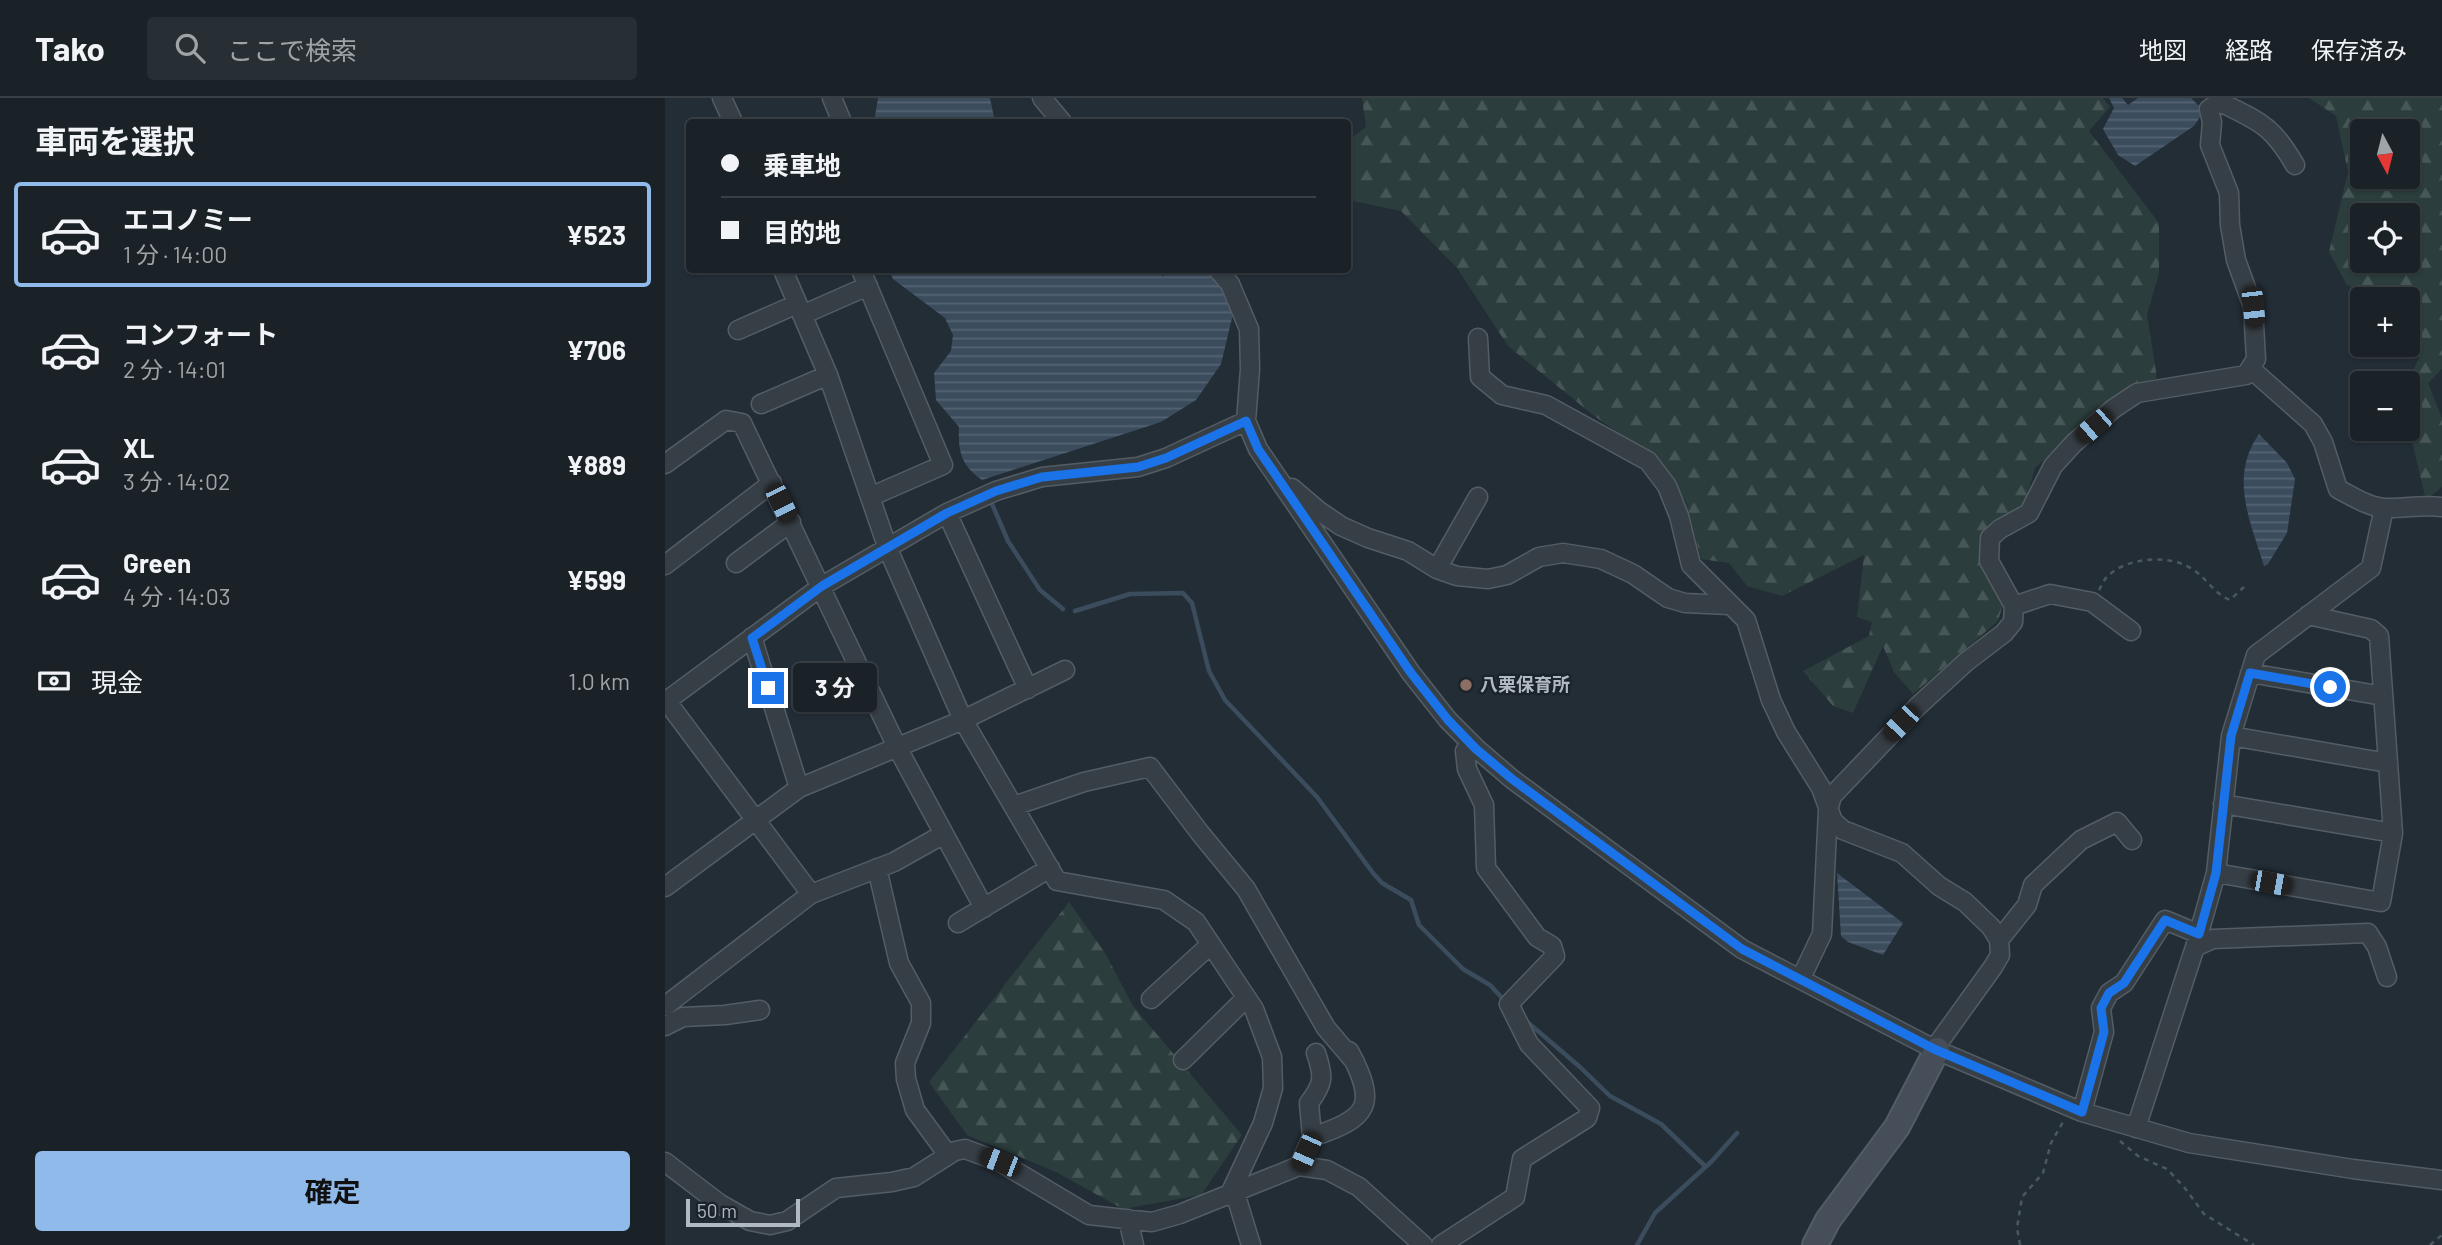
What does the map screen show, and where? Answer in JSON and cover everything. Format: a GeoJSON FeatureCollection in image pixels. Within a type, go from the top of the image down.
{"type":"FeatureCollection","features":[{"type":"Feature","properties":{"kind":"street"},"geometry":{"type":"LineString","coordinates":[[722,98],[732,119]]}},
{"type":"Feature","properties":{"kind":"street"},"geometry":{"type":"LineString","coordinates":[[832,98],[835,119]]}},
{"type":"Feature","properties":{"kind":"street"},"geometry":{"type":"LineString","coordinates":[[1042,98],[1060,119]]}},
{"type":"Feature","properties":{"kind":"street"},"geometry":{"type":"LineString","coordinates":[[1801,978],[1822,934],[1828,810],[1832,796],[1918,706],[1966,662],[2004,633],[2013,622],[2014,606],[1989,561],[1990,538],[2028,513],[2053,466],[2113,408],[2137,393],[2246,375],[2256,359],[2253,307],[2236,260],[2229,225],[2229,193],[2210,145],[2212,122],[2209,109],[2220,102],[2266,125],[2295,165]]}},
{"type":"Feature","properties":{"kind":"street"},"geometry":{"type":"LineString","coordinates":[[784,273],[828,375],[888,549],[964,720],[1057,881],[1164,900],[1196,922],[1254,1009],[1272,1057],[1273,1088],[1263,1124],[1232,1194],[1251,1245]]}},
{"type":"Feature","properties":{"kind":"street"},"geometry":{"type":"LineString","coordinates":[[1221,273],[1243,308],[1249,329],[1250,369],[1246,421],[1258,449],[1411,673],[1448,720],[1512,779],[1742,949],[1936,1049],[2077,1110],[2189,1143],[2442,1180]]}},
{"type":"Feature","properties":{"kind":"street"},"geometry":{"type":"LineString","coordinates":[[738,330],[800,310],[864,278],[943,464],[870,497]]}},
{"type":"Feature","properties":{"kind":"street"},"geometry":{"type":"LineString","coordinates":[[1478,338],[1480,377],[1502,395],[1546,405],[1649,461],[1667,486],[1679,516],[1691,565],[1746,620],[1771,701],[1786,732],[1821,788],[1833,821],[1843,830],[1902,853],[1939,886],[1965,902],[1991,927],[1999,940],[2000,956],[1936,1049],[1897,1126],[1828,1220],[1815,1245]]}},
{"type":"Feature","properties":{"kind":"street"},"geometry":{"type":"LineString","coordinates":[[2251,369],[2313,424],[2323,442],[2337,489],[2384,508],[2425,504],[2442,507]]}},
{"type":"Feature","properties":{"kind":"street"},"geometry":{"type":"LineString","coordinates":[[761,404],[828,375]]}},
{"type":"Feature","properties":{"kind":"street"},"geometry":{"type":"LineString","coordinates":[[665,464],[726,420],[743,424],[897,747],[984,908]]}},
{"type":"Feature","properties":{"kind":"street"},"geometry":{"type":"LineString","coordinates":[[811,894],[665,701],[822,586],[947,513],[996,491],[1042,477],[1138,467],[1166,458],[1246,421]]}},
{"type":"Feature","properties":{"kind":"street"},"geometry":{"type":"LineString","coordinates":[[1279,481],[1297,491],[1341,526],[1408,551],[1437,569],[1457,576],[1488,579],[1507,575],[1539,557],[1563,552],[1601,559],[1633,574],[1676,601],[1729,605]]}},
{"type":"Feature","properties":{"kind":"street"},"geometry":{"type":"LineString","coordinates":[[665,565],[772,484]]}},
{"type":"Feature","properties":{"kind":"street"},"geometry":{"type":"LineString","coordinates":[[1437,569],[1478,497]]}},
{"type":"Feature","properties":{"kind":"street"},"geometry":{"type":"LineString","coordinates":[[2136,1128],[2197,941],[2216,873],[2231,736],[2256,655],[2371,568],[2384,508]]}},
{"type":"Feature","properties":{"kind":"street"},"geometry":{"type":"LineString","coordinates":[[947,513],[1028,689]]}},
{"type":"Feature","properties":{"kind":"street"},"geometry":{"type":"LineString","coordinates":[[736,563],[791,523]]}},
{"type":"Feature","properties":{"kind":"street"},"geometry":{"type":"LineString","coordinates":[[2014,606],[2050,594],[2092,602],[2131,631]]}},
{"type":"Feature","properties":{"kind":"street"},"geometry":{"type":"LineString","coordinates":[[2216,873],[2381,902],[2393,833],[2379,636],[2371,629],[2308,615]]}},
{"type":"Feature","properties":{"kind":"street"},"geometry":{"type":"LineString","coordinates":[[752,638],[799,788]]}},
{"type":"Feature","properties":{"kind":"street"},"geometry":{"type":"LineString","coordinates":[[665,887],[799,788],[964,720],[1066,670]]}},
{"type":"Feature","properties":{"kind":"street"},"geometry":{"type":"LineString","coordinates":[[2250,673],[2383,696]]}},
{"type":"Feature","properties":{"kind":"street"},"geometry":{"type":"LineString","coordinates":[[2231,736],[2388,763]]}},
{"type":"Feature","properties":{"kind":"street"},"geometry":{"type":"LineString","coordinates":[[1441,1245],[1515,1197],[1522,1159],[1587,1118],[1590,1108],[1529,1044],[1509,1004],[1555,956],[1552,946],[1537,937],[1486,868],[1484,805],[1467,769],[1465,751],[1470,743]]}},
{"type":"Feature","properties":{"kind":"street"},"geometry":{"type":"LineString","coordinates":[[1014,806],[1084,782],[1150,767],[1246,889],[1326,1028],[1355,1062]]}},
{"type":"Feature","properties":{"kind":"street"},"geometry":{"type":"LineString","coordinates":[[2223,804],[2393,833]]}},
{"type":"Feature","properties":{"kind":"street"},"geometry":{"type":"LineString","coordinates":[[1999,940],[2027,905],[2033,885],[2081,839],[2117,822],[2131,840]]}},
{"type":"Feature","properties":{"kind":"street"},"geometry":{"type":"LineString","coordinates":[[665,1006],[811,894],[894,862],[944,834]]}},
{"type":"Feature","properties":{"kind":"street"},"geometry":{"type":"LineString","coordinates":[[958,923],[1049,868]]}},
{"type":"Feature","properties":{"kind":"street"},"geometry":{"type":"LineString","coordinates":[[877,869],[899,963],[921,1003],[921,1023],[905,1063],[906,1079],[915,1110],[948,1155]]}},
{"type":"Feature","properties":{"kind":"street"},"geometry":{"type":"LineString","coordinates":[[2077,1110],[2104,1032],[2101,1008],[2109,993],[2124,983],[2165,920],[2197,941],[2368,933],[2377,947],[2387,977]]}},
{"type":"Feature","properties":{"kind":"street"},"geometry":{"type":"LineString","coordinates":[[1151,999],[1211,944]]}},
{"type":"Feature","properties":{"kind":"street"},"geometry":{"type":"LineString","coordinates":[[1312,1137],[1333,1130],[1357,1116],[1366,1101],[1365,1087],[1355,1062],[1318,992]]}},
{"type":"Feature","properties":{"kind":"street"},"geometry":{"type":"LineString","coordinates":[[1183,1060],[1246,998]]}},
{"type":"Feature","properties":{"kind":"street"},"geometry":{"type":"LineString","coordinates":[[665,1026],[683,1017],[760,1010]]}},
{"type":"Feature","properties":{"kind":"street"},"geometry":{"type":"LineString","coordinates":[[1299,1166],[1312,1137],[1309,1103],[1319,1090],[1323,1075],[1317,1053]]}},
{"type":"Feature","properties":{"kind":"street"},"geometry":{"type":"LineString","coordinates":[[665,1162],[720,1204],[750,1221],[770,1225],[787,1221],[836,1188],[914,1177],[955,1151],[965,1149],[1000,1162],[1089,1215],[1152,1222],[1180,1214],[1299,1166],[1327,1170],[1359,1187],[1423,1245]]}},
{"type":"Feature","properties":{"kind":"street"},"geometry":{"type":"LineString","coordinates":[[1128,1219],[1134,1245]]}},
{"type":"Feature","properties":{"kind":"path"},"geometry":{"type":"LineString","coordinates":[[2092,602],[2107,576],[2126,564],[2157,559],[2183,563],[2195,570],[2218,595],[2230,600],[2246,585]]}},
{"type":"Feature","properties":{"kind":"path"},"geometry":{"type":"LineString","coordinates":[[2020,1245],[2017,1228],[2022,1197],[2043,1173],[2051,1143],[2077,1110]]}},
{"type":"Feature","properties":{"kind":"path"},"geometry":{"type":"LineString","coordinates":[[2105,1118],[2118,1139],[2138,1156],[2167,1169],[2204,1214],[2254,1245]]}},
{"type":"Feature","properties":{"kind":"path"},"geometry":{"type":"LineString","coordinates":[[2430,1245],[2442,1236]]}},
{"type":"Feature","properties":{"kind":"green space"},"geometry":{"type":"Polygon","coordinates":[[[1362,98],[2103,98],[2110,107],[2089,131],[2159,223],[2159,274],[2147,314],[2157,378],[2142,383],[2103,405],[2035,468],[2023,509],[1983,557],[2003,604],[1998,621],[1913,694],[1894,672],[1883,646],[1853,713],[1833,706],[1803,671],[1869,636],[1872,622],[1857,617],[1864,555],[1782,596],[1747,586],[1729,563],[1701,559],[1686,501],[1654,459],[1593,415],[1508,346],[1457,268],[1401,211],[1351,201],[1351,139],[1366,127],[1362,98]]]}},
{"type":"Feature","properties":{"kind":"green space"},"geometry":{"type":"Polygon","coordinates":[[[2309,98],[2442,98],[2442,369],[2428,383],[2442,418],[2442,487],[2426,500],[2412,441],[2420,441],[2420,371],[2413,371],[2420,357],[2420,287],[2347,285],[2329,252],[2348,172],[2336,116],[2309,98]]]}},
{"type":"Feature","properties":{"kind":"green space"},"geometry":{"type":"Polygon","coordinates":[[[1069,902],[1105,953],[1133,1006],[1242,1135],[1201,1195],[1123,1209],[1056,1172],[967,1135],[929,1082],[1069,902]]]}},
{"type":"Feature","properties":{"kind":"water"},"geometry":{"type":"Polygon","coordinates":[[[878,98],[990,98],[994,119],[874,119],[878,98]]]}},
{"type":"Feature","properties":{"kind":"water"},"geometry":{"type":"Polygon","coordinates":[[[2109,98],[2122,98],[2128,105],[2138,98],[2191,98],[2204,111],[2194,126],[2135,166],[2118,155],[2103,129],[2114,108],[2109,98]]]}},
{"type":"Feature","properties":{"kind":"water"},"geometry":{"type":"Polygon","coordinates":[[[890,273],[1158,273],[1163,276],[1166,273],[1207,273],[1221,286],[1233,314],[1221,364],[1196,400],[1161,422],[982,480],[969,469],[962,457],[959,427],[936,400],[934,373],[951,351],[953,335],[945,318],[893,279],[890,273]]]}},
{"type":"Feature","properties":{"kind":"water"},"geometry":{"type":"Polygon","coordinates":[[[2259,434],[2287,463],[2295,479],[2287,533],[2268,564],[2264,566],[2248,515],[2244,483],[2245,466],[2259,434]]]}},
{"type":"Feature","properties":{"kind":"water"},"geometry":{"type":"Polygon","coordinates":[[[1837,873],[1903,923],[1883,955],[1848,942],[1841,936],[1837,873]]]}},
{"type":"Feature","properties":{"kind":"waterway"},"geometry":{"type":"LineString","coordinates":[[989,497],[1008,541],[1040,590],[1063,609]]}},
{"type":"Feature","properties":{"kind":"waterway"},"geometry":{"type":"LineString","coordinates":[[1075,611],[1130,594],[1183,593],[1192,603],[1209,671],[1225,700],[1317,797],[1382,883],[1411,900],[1419,925],[1463,969],[1490,985],[1504,1000]]}},
{"type":"Feature","properties":{"kind":"waterway"},"geometry":{"type":"LineString","coordinates":[[1525,1020],[1610,1096],[1661,1124],[1705,1166]]}},
{"type":"Feature","properties":{"kind":"waterway"},"geometry":{"type":"LineString","coordinates":[[1637,1245],[1655,1213],[1712,1161],[1737,1133]]}},
{"type":"Feature","properties":{"kind":"place","name":"八栗保育所"},"geometry":{"type":"Point","coordinates":[1466,685]}},
{"type":"Feature","properties":{"kind":"route"},"geometry":{"type":"LineString","coordinates":[[768,688],[752,638],[822,586],[947,513],[996,491],[1042,477],[1138,467],[1166,458],[1246,421],[1258,449],[1411,673],[1448,720],[1476,749],[1512,779],[1742,949],[1934,1049],[2082,1112],[2104,1032],[2101,1008],[2109,993],[2124,983],[2165,920],[2199,934],[2216,873],[2231,736],[2250,673],[2330,687]]}}]}
